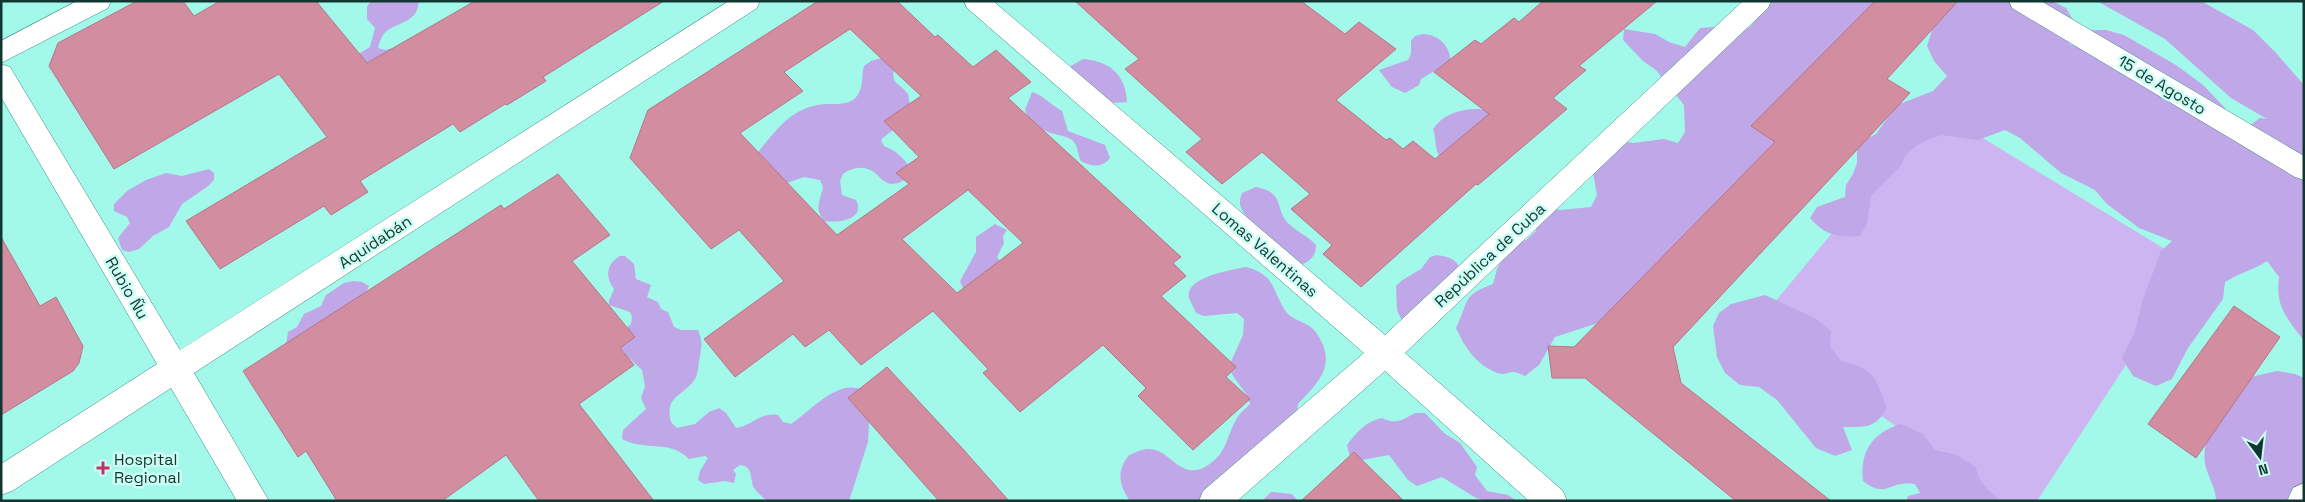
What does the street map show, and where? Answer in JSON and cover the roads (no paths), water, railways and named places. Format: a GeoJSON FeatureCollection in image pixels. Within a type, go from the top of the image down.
{"type":"FeatureCollection","features":[{"type":"Feature","properties":{"kind":"street"},"geometry":{"type":"LineString","coordinates":[[1,53],[99,1]]}},
{"type":"Feature","properties":{"kind":"street","name":"Aquidabán"},"geometry":{"type":"LineString","coordinates":[[1,481],[748,1]]}},
{"type":"Feature","properties":{"kind":"street","name":"Lomas Valentinas"},"geometry":{"type":"LineString","coordinates":[[976,1],[1385,353],[1552,501]]}},
{"type":"Feature","properties":{"kind":"street","name":"República de Cuba"},"geometry":{"type":"LineString","coordinates":[[1214,501],[1385,353],[1759,1]]}},
{"type":"Feature","properties":{"kind":"street","name":"15 de Agosto"},"geometry":{"type":"LineString","coordinates":[[2021,1],[2304,169]]}},
{"type":"Feature","properties":{"kind":"street","name":"Rubio Ñu"},"geometry":{"type":"LineString","coordinates":[[1,74],[254,501]]}},
{"type":"Feature","properties":{"kind":"place","name":"Hospital Regional"},"geometry":{"type":"Point","coordinates":[103,468]}}]}
